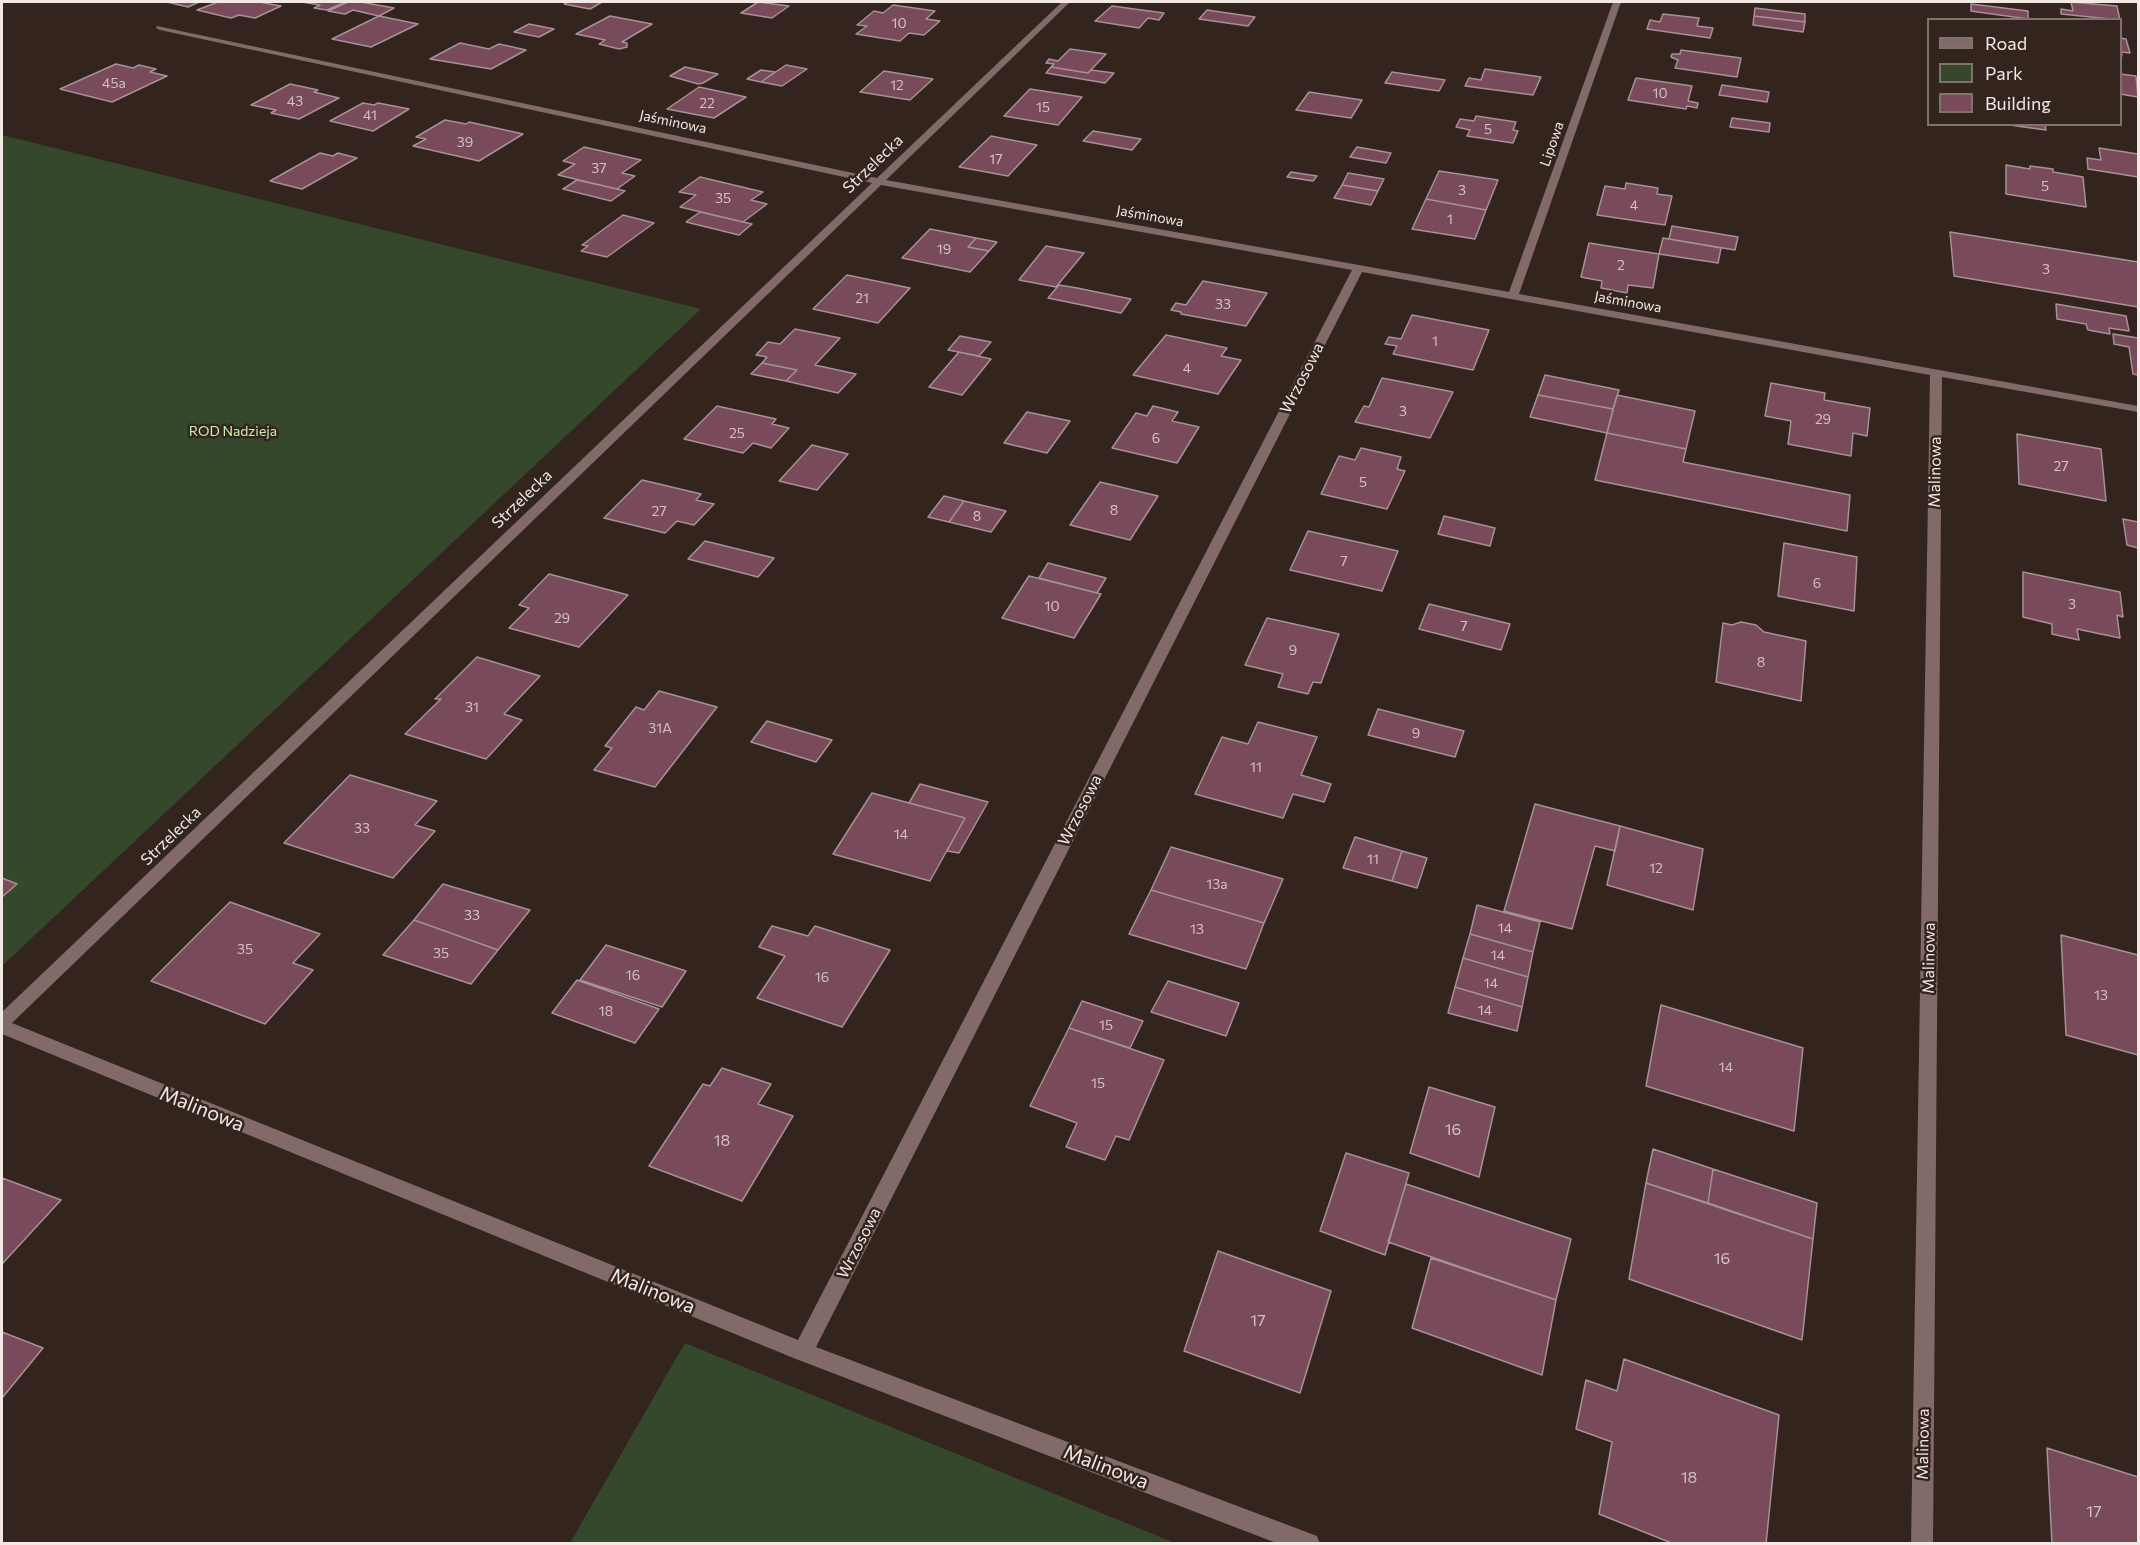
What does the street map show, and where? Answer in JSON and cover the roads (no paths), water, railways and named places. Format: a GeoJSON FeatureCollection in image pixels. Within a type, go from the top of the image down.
{"type":"FeatureCollection","features":[{"type":"Feature","properties":{"kind":"street","name":"Strzelecka"},"geometry":{"type":"LineString","coordinates":[[2,1025],[1066,2]]}},
{"type":"Feature","properties":{"kind":"street","name":"Lipowa"},"geometry":{"type":"LineString","coordinates":[[1513,296],[1617,2]]}},
{"type":"Feature","properties":{"kind":"street","name":"Jaśminowa"},"geometry":{"type":"LineString","coordinates":[[160,28],[879,182],[2139,409]]}},
{"type":"Feature","properties":{"kind":"street","name":"Wrzosowa"},"geometry":{"type":"LineString","coordinates":[[803,1352],[1358,269]]}},
{"type":"Feature","properties":{"kind":"street","name":"Malinowa"},"geometry":{"type":"LineString","coordinates":[[1922,1544],[1936,373]]}},
{"type":"Feature","properties":{"kind":"street","name":"Malinowa"},"geometry":{"type":"LineString","coordinates":[[2,1025],[803,1352],[1309,1544]]}},
{"type":"Feature","properties":{"kind":"park label","name":"ROD Nadzieja"},"geometry":{"type":"Point","coordinates":[233,431]}}]}
